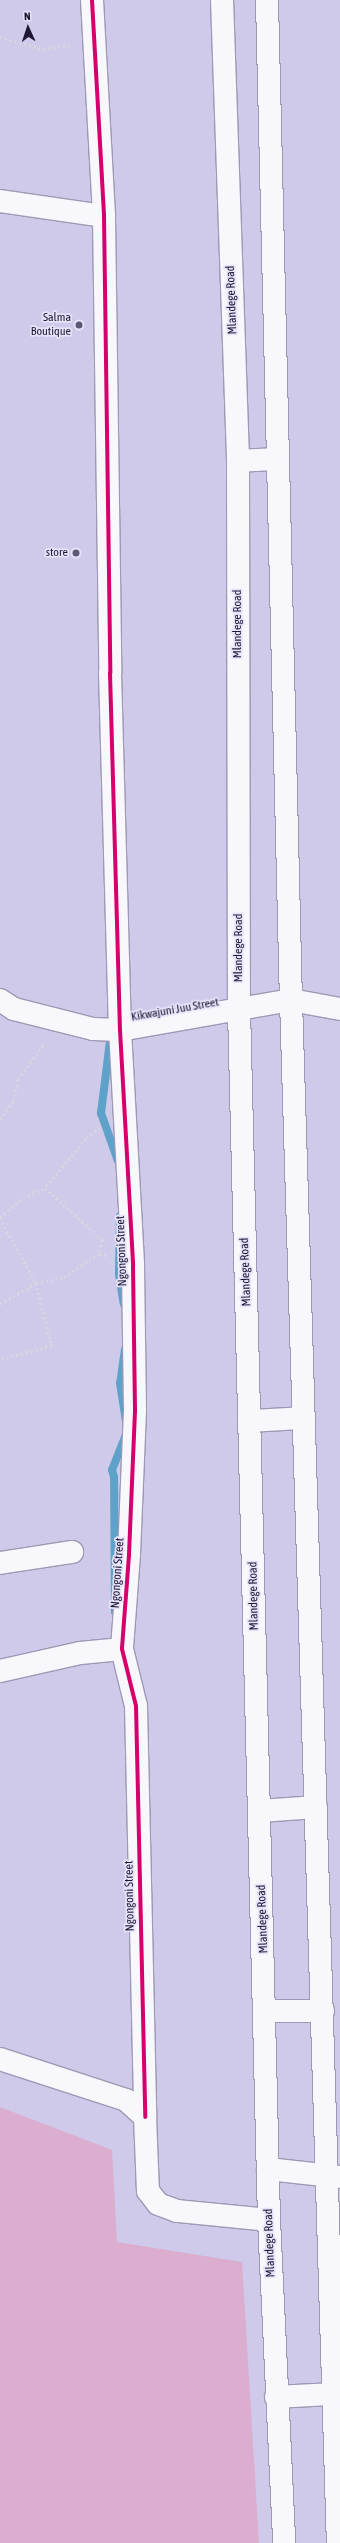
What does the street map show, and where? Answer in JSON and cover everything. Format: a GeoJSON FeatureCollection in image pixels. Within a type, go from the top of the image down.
{"type":"FeatureCollection","features":[{"type":"Feature","properties":{"kind":"main road","name":"Ngongoni Street"},"geometry":{"type":"LineString","coordinates":[[92,0],[93,41],[104,216],[110,673],[120,1030],[127,1125],[133,1266],[135,1411],[130,1555],[122,1649],[136,1706],[144,2117],[148,2191],[158,2204],[177,2211],[269,2220]]}},
{"type":"Feature","properties":{"kind":"main road","name":"Mlandege Road"},"geometry":{"type":"LineString","coordinates":[[222,0],[238,461],[239,1009],[266,2011],[269,2220],[284,2543]]}},
{"type":"Feature","properties":{"kind":"main road"},"geometry":{"type":"LineString","coordinates":[[267,0],[290,1000],[322,2011],[334,2176],[334,2394],[338,2543]]}},
{"type":"Feature","properties":{"kind":"main road"},"geometry":{"type":"LineString","coordinates":[[0,201],[104,216]]}},
{"type":"Feature","properties":{"kind":"main road"},"geometry":{"type":"LineString","coordinates":[[238,461],[278,459]]}},
{"type":"Feature","properties":{"kind":"main road","name":"Kikwajuni Juu Street"},"geometry":{"type":"LineString","coordinates":[[0,1000],[14,1009],[93,1029],[120,1030],[290,1000]]}},
{"type":"Feature","properties":{"kind":"main road"},"geometry":{"type":"LineString","coordinates":[[290,1000],[340,1009]]}},
{"type":"Feature","properties":{"kind":"main road"},"geometry":{"type":"LineString","coordinates":[[250,1421],[304,1418]]}},
{"type":"Feature","properties":{"kind":"main road"},"geometry":{"type":"LineString","coordinates":[[0,1563],[72,1552]]}},
{"type":"Feature","properties":{"kind":"main road"},"geometry":{"type":"LineString","coordinates":[[0,1671],[80,1653],[122,1649]]}},
{"type":"Feature","properties":{"kind":"main road"},"geometry":{"type":"LineString","coordinates":[[260,1811],[316,1807]]}},
{"type":"Feature","properties":{"kind":"main road"},"geometry":{"type":"LineString","coordinates":[[266,2011],[322,2011]]}},
{"type":"Feature","properties":{"kind":"main road"},"geometry":{"type":"LineString","coordinates":[[0,2059],[126,2100],[144,2117]]}},
{"type":"Feature","properties":{"kind":"main road"},"geometry":{"type":"LineString","coordinates":[[268,2169],[334,2176]]}},
{"type":"Feature","properties":{"kind":"main road"},"geometry":{"type":"LineString","coordinates":[[276,2396],[334,2394]]}},
{"type":"Feature","properties":{"kind":"path"},"geometry":{"type":"LineString","coordinates":[[0,37],[43,49],[93,41]]}},
{"type":"Feature","properties":{"kind":"path"},"geometry":{"type":"LineString","coordinates":[[0,1119],[13,1101],[18,1079],[61,1021]]}},
{"type":"Feature","properties":{"kind":"path"},"geometry":{"type":"LineString","coordinates":[[0,1360],[52,1346],[36,1283],[0,1218],[23,1198],[45,1188],[95,1130],[105,1125],[127,1125]]}},
{"type":"Feature","properties":{"kind":"path"},"geometry":{"type":"LineString","coordinates":[[0,1304],[36,1283],[64,1277],[99,1254],[103,1240],[45,1188]]}},
{"type":"Feature","properties":{"kind":"path"},"geometry":{"type":"LineString","coordinates":[[99,1254],[120,1259],[133,1266]]}},
{"type":"Feature","properties":{"kind":"shaded area"},"geometry":{"type":"Polygon","coordinates":[[[0,2107],[112,2150],[117,2242],[242,2262],[259,2543],[0,2543],[0,2107]]]}},
{"type":"Feature","properties":{"kind":"waterway"},"geometry":{"type":"LineString","coordinates":[[110,1041],[101,1113],[118,1161]]}},
{"type":"Feature","properties":{"kind":"waterway"},"geometry":{"type":"LineString","coordinates":[[120,1216],[119,1274],[124,1304]]}},
{"type":"Feature","properties":{"kind":"waterway"},"geometry":{"type":"LineString","coordinates":[[125,1349],[120,1383],[126,1421]]}},
{"type":"Feature","properties":{"kind":"waterway"},"geometry":{"type":"LineString","coordinates":[[115,1612],[114,1477],[112,1470],[127,1432]]}},
{"type":"Feature","properties":{"kind":"cycle path"},"geometry":{"type":"LineString","coordinates":[[92,0],[104,216],[110,673],[120,1030],[133,1266],[135,1411],[129,1555],[122,1649],[136,1706],[145,2117]]}},
{"type":"Feature","properties":{"kind":"place","name":"Salma Boutique"},"geometry":{"type":"Point","coordinates":[79,325]}},
{"type":"Feature","properties":{"kind":"place","name":"store"},"geometry":{"type":"Point","coordinates":[76,553]}}]}
